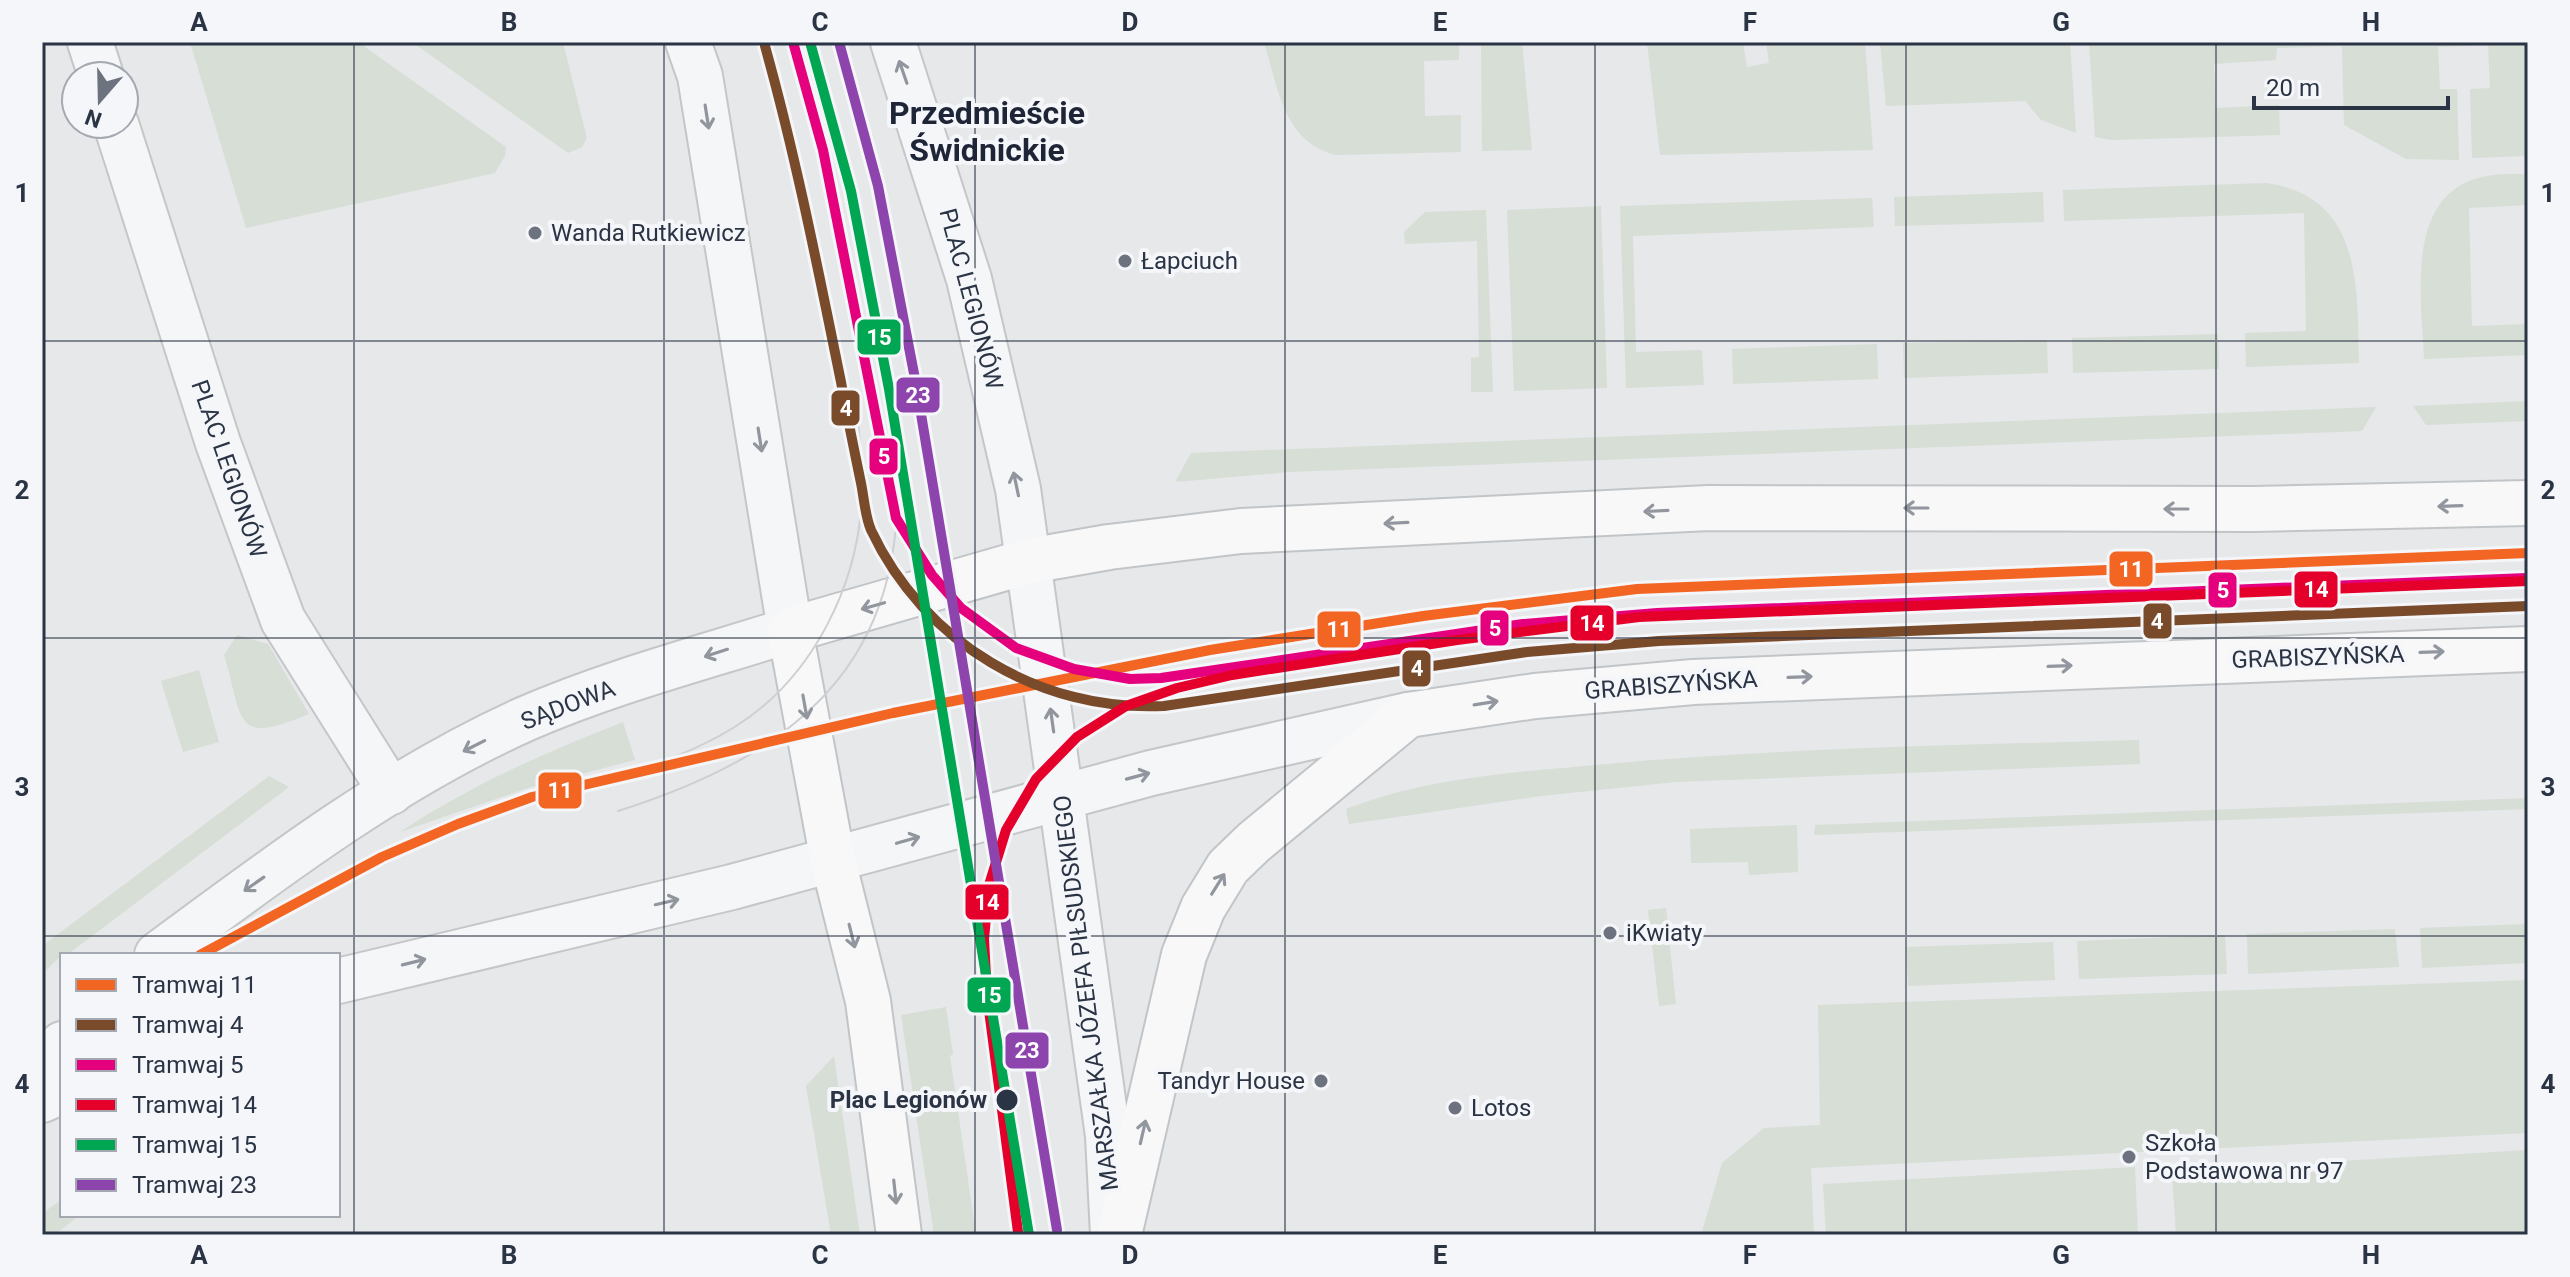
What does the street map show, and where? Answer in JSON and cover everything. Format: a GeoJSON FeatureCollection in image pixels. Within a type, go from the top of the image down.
{"type":"FeatureCollection","features":[{"type":"Feature","properties":{"kind":"main road"},"geometry":{"type":"LineString","coordinates":[[1029,561],[1109,547],[1241,531],[1709,508],[2254,509],[2528,503]]}},
{"type":"Feature","properties":{"kind":"main road","name":"SĄDOWA"},"geometry":{"type":"LineString","coordinates":[[790,630],[1029,561]]}},
{"type":"Feature","properties":{"kind":"main road"},"geometry":{"type":"LineString","coordinates":[[790,630],[833,861],[868,1001],[899,1235]]}},
{"type":"Feature","properties":{"kind":"main road","name":"GRABISZYŃSKA"},"geometry":{"type":"LineString","coordinates":[[1408,715],[1535,696],[1693,682],[2528,649]]}},
{"type":"Feature","properties":{"kind":"main road"},"geometry":{"type":"LineString","coordinates":[[1116,1235],[1184,955],[1203,908],[1228,867],[1254,842],[1408,715]]}},
{"type":"Feature","properties":{"kind":"street"},"geometry":{"type":"LineString","coordinates":[[688,42],[700,76],[790,630]]}},
{"type":"Feature","properties":{"kind":"street","name":"PLAC LEGIONÓW"},"geometry":{"type":"LineString","coordinates":[[893,42],[969,279],[1007,437],[1029,561]]}},
{"type":"Feature","properties":{"kind":"street","name":"PLAC LEGIONÓW"},"geometry":{"type":"LineString","coordinates":[[121,140],[218,443],[283,620],[391,792]]}},
{"type":"Feature","properties":{"kind":"street","name":"MARSZAŁKA JÓZEFA PIŁSUDSKIEGO"},"geometry":{"type":"LineString","coordinates":[[1029,561],[1108,1136],[1116,1235]]}},
{"type":"Feature","properties":{"kind":"street","name":"SĄDOWA"},"geometry":{"type":"LineString","coordinates":[[160,953],[249,887],[391,792],[526,719],[790,630]]}},
{"type":"Feature","properties":{"kind":"street","name":"GRABISZYŃSKA"},"geometry":{"type":"LineString","coordinates":[[833,861],[1180,766],[1408,715]]}},
{"type":"Feature","properties":{"kind":"street"},"geometry":{"type":"LineString","coordinates":[[340,981],[833,861]]}},
{"type":"Feature","properties":{"kind":"street"},"geometry":{"type":"LineString","coordinates":[[42,1065],[60,1046]]}},
{"type":"Feature","properties":{"kind":"shaded area"},"geometry":{"type":"Polygon","coordinates":[[[190,42],[358,42],[506,147],[505,156],[495,173],[246,228],[190,42]]]}},
{"type":"Feature","properties":{"kind":"shaded area"},"geometry":{"type":"Polygon","coordinates":[[[412,42],[563,42],[587,138],[582,147],[568,153],[412,42]]]}},
{"type":"Feature","properties":{"kind":"shaded area"},"geometry":{"type":"Polygon","coordinates":[[[1264,42],[1459,42],[1459,60],[1424,61],[1425,116],[1461,115],[1461,152],[1336,155],[1318,148],[1304,138],[1285,110],[1264,42]]]}},
{"type":"Feature","properties":{"kind":"shaded area"},"geometry":{"type":"Polygon","coordinates":[[[1481,42],[1522,42],[1532,150],[1482,151],[1481,42]]]}},
{"type":"Feature","properties":{"kind":"shaded area"},"geometry":{"type":"Polygon","coordinates":[[[1647,42],[1743,42],[1747,67],[1769,63],[1766,42],[1865,42],[1873,150],[1660,155],[1647,42]]]}},
{"type":"Feature","properties":{"kind":"shaded area"},"geometry":{"type":"Polygon","coordinates":[[[1880,42],[2070,42],[2076,133],[2041,120],[2025,101],[1886,106],[1880,42]]]}},
{"type":"Feature","properties":{"kind":"shaded area"},"geometry":{"type":"Polygon","coordinates":[[[2089,42],[2528,42],[2528,156],[2472,158],[2470,89],[2490,88],[2488,45],[2438,47],[2440,89],[2457,89],[2459,160],[2406,159],[2344,125],[2342,46],[2277,48],[2276,60],[2214,64],[2216,108],[2279,105],[2280,135],[2111,140],[2095,137],[2089,42]]]}},
{"type":"Feature","properties":{"kind":"shaded area"},"geometry":{"type":"Polygon","coordinates":[[[2528,174],[2528,205],[2469,208],[2472,326],[2528,324],[2528,355],[2424,359],[2422,255],[2428,229],[2438,207],[2454,189],[2478,178],[2528,174]]]}},
{"type":"Feature","properties":{"kind":"shaded area"},"geometry":{"type":"Polygon","coordinates":[[[2266,183],[2298,192],[2321,206],[2338,226],[2354,276],[2359,363],[2246,367],[2245,333],[2306,331],[2304,213],[2064,221],[2063,190],[2266,183]]]}},
{"type":"Feature","properties":{"kind":"shaded area"},"geometry":{"type":"Polygon","coordinates":[[[2043,192],[2044,222],[1895,226],[1894,197],[2043,192]]]}},
{"type":"Feature","properties":{"kind":"shaded area"},"geometry":{"type":"Polygon","coordinates":[[[1872,198],[1874,227],[1633,236],[1636,352],[1702,350],[1704,385],[1626,388],[1620,206],[1872,198]]]}},
{"type":"Feature","properties":{"kind":"shaded area"},"geometry":{"type":"Polygon","coordinates":[[[1601,206],[1607,388],[1514,391],[1507,210],[1601,206]]]}},
{"type":"Feature","properties":{"kind":"shaded area"},"geometry":{"type":"Polygon","coordinates":[[[1486,210],[1493,392],[1471,392],[1471,358],[1479,357],[1477,241],[1405,244],[1404,232],[1425,212],[1486,210]]]}},
{"type":"Feature","properties":{"kind":"shaded area"},"geometry":{"type":"Polygon","coordinates":[[[2218,334],[2219,369],[2073,373],[2072,338],[2218,334]]]}},
{"type":"Feature","properties":{"kind":"shaded area"},"geometry":{"type":"Polygon","coordinates":[[[2047,340],[2048,373],[1904,378],[1903,343],[2047,340]]]}},
{"type":"Feature","properties":{"kind":"shaded area"},"geometry":{"type":"Polygon","coordinates":[[[1877,344],[1878,379],[1733,384],[1732,349],[1877,344]]]}},
{"type":"Feature","properties":{"kind":"shaded area"},"geometry":{"type":"Polygon","coordinates":[[[2528,401],[2528,421],[2426,425],[2413,406],[2528,401]]]}},
{"type":"Feature","properties":{"kind":"shaded area"},"geometry":{"type":"Polygon","coordinates":[[[2376,407],[2362,431],[1290,472],[1175,482],[1191,453],[2376,407]]]}},
{"type":"Feature","properties":{"kind":"shaded area"},"geometry":{"type":"Polygon","coordinates":[[[237,635],[268,644],[309,714],[266,728],[254,727],[246,722],[240,712],[224,655],[237,635]]]}},
{"type":"Feature","properties":{"kind":"shaded area"},"geometry":{"type":"Polygon","coordinates":[[[199,670],[219,742],[183,752],[161,681],[199,670]]]}},
{"type":"Feature","properties":{"kind":"shaded area"},"geometry":{"type":"Polygon","coordinates":[[[623,722],[635,760],[528,788],[400,832],[508,771],[623,722]]]}},
{"type":"Feature","properties":{"kind":"shaded area"},"geometry":{"type":"Polygon","coordinates":[[[2139,740],[2140,764],[1676,782],[1541,796],[1349,824],[1346,809],[1377,798],[1442,783],[1607,764],[1806,751],[2139,740]]]}},
{"type":"Feature","properties":{"kind":"shaded area"},"geometry":{"type":"Polygon","coordinates":[[[269,776],[289,787],[70,953],[60,953],[60,957],[42,974],[42,946],[269,776]]]}},
{"type":"Feature","properties":{"kind":"shaded area"},"geometry":{"type":"Polygon","coordinates":[[[2528,798],[2528,809],[1814,835],[1815,825],[2528,798]]]}},
{"type":"Feature","properties":{"kind":"shaded area"},"geometry":{"type":"Polygon","coordinates":[[[1797,825],[1798,872],[1749,875],[1748,862],[1691,863],[1690,829],[1797,825]]]}},
{"type":"Feature","properties":{"kind":"shaded area"},"geometry":{"type":"Polygon","coordinates":[[[1666,908],[1676,1004],[1659,1006],[1648,910],[1666,908]]]}},
{"type":"Feature","properties":{"kind":"shaded area"},"geometry":{"type":"Polygon","coordinates":[[[2528,924],[2528,963],[2422,968],[2420,928],[2528,924]]]}},
{"type":"Feature","properties":{"kind":"shaded area"},"geometry":{"type":"Polygon","coordinates":[[[2395,929],[2399,967],[2248,974],[2247,934],[2395,929]]]}},
{"type":"Feature","properties":{"kind":"shaded area"},"geometry":{"type":"Polygon","coordinates":[[[2225,935],[2227,974],[2079,979],[2077,941],[2225,935]]]}},
{"type":"Feature","properties":{"kind":"shaded area"},"geometry":{"type":"Polygon","coordinates":[[[2053,942],[2055,980],[1908,986],[1906,947],[2053,942]]]}},
{"type":"Feature","properties":{"kind":"shaded area"},"geometry":{"type":"Polygon","coordinates":[[[2528,980],[2528,1133],[1811,1168],[1814,1235],[1701,1235],[1722,1163],[1764,1128],[1820,1125],[1818,1005],[2528,980]]]}},
{"type":"Feature","properties":{"kind":"shaded area"},"geometry":{"type":"Polygon","coordinates":[[[946,1007],[953,1054],[950,1056],[976,1235],[934,1235],[901,1015],[946,1007]]]}},
{"type":"Feature","properties":{"kind":"shaded area"},"geometry":{"type":"Polygon","coordinates":[[[834,1056],[860,1235],[831,1235],[806,1086],[834,1056]]]}},
{"type":"Feature","properties":{"kind":"shaded area"},"geometry":{"type":"Polygon","coordinates":[[[2528,1150],[2528,1235],[2176,1235],[2172,1171],[2528,1150]]]}},
{"type":"Feature","properties":{"kind":"shaded area"},"geometry":{"type":"Polygon","coordinates":[[[2135,1167],[2138,1235],[1826,1235],[1823,1184],[2135,1167]]]}},
{"type":"Feature","properties":{"kind":"shaded area"},"geometry":{"type":"Polygon","coordinates":[[[60,1200],[60,1217],[77,1217],[54,1235],[42,1235],[42,1214],[60,1200]]]}},
{"type":"Feature","properties":{"kind":"tram line","name":"5"},"geometry":{"type":"LineString","coordinates":[[793,42],[823,150],[896,518],[932,575],[961,608],[1016,648],[1074,669],[1130,679],[1161,678],[1523,624],[1657,613],[2527,578]]}},
{"type":"Feature","properties":{"kind":"tram line","name":"15"},"geometry":{"type":"LineString","coordinates":[[810,42],[851,191],[889,389],[1029,1235]]}},
{"type":"Feature","properties":{"kind":"tram line","name":"23"},"geometry":{"type":"LineString","coordinates":[[839,42],[878,186],[916,384],[1057,1230]]}},
{"type":"Feature","properties":{"kind":"tram line","name":"4"},"geometry":{"type":"LineString","coordinates":[[765,46],[806,213],[871,530],[894,570],[922,606],[955,637],[991,663],[1031,683],[1074,697],[1118,705],[1164,706],[1527,652],[1659,641],[2528,606]]}},
{"type":"Feature","properties":{"kind":"tram line"},"geometry":{"type":"LineString","coordinates":[[609,779],[672,758],[733,728],[761,708],[787,683],[808,656],[827,626],[841,593],[859,526],[862,479],[856,399]]}},
{"type":"Feature","properties":{"kind":"tram line"},"geometry":{"type":"LineString","coordinates":[[618,811],[686,786],[746,757],[796,722],[837,681],[867,633],[888,577],[897,512],[895,438]]}},
{"type":"Feature","properties":{"kind":"tram line","name":"11"},"geometry":{"type":"LineString","coordinates":[[204,953],[382,857],[458,824],[532,797],[893,713],[1210,650],[1423,616],[1637,589],[2528,553]]}},
{"type":"Feature","properties":{"kind":"tram line","name":"14"},"geometry":{"type":"LineString","coordinates":[[1018,1232],[987,995],[984,939],[989,885],[1006,830],[1036,779],[1077,737],[1126,706],[1177,688],[1232,675],[1457,640],[1639,617],[2528,581]]}},
{"type":"Feature","properties":{"kind":"place","name":"Wanda Rutkiewicz"},"geometry":{"type":"Point","coordinates":[535,233]}},
{"type":"Feature","properties":{"kind":"place","name":"Łapciuch"},"geometry":{"type":"Point","coordinates":[1125,261]}},
{"type":"Feature","properties":{"kind":"place","name":"iKwiaty"},"geometry":{"type":"Point","coordinates":[1610,933]}},
{"type":"Feature","properties":{"kind":"place","name":"Tandyr House"},"geometry":{"type":"Point","coordinates":[1321,1081]}},
{"type":"Feature","properties":{"kind":"place","name":"Plac Legionów"},"geometry":{"type":"Point","coordinates":[1007,1100]}},
{"type":"Feature","properties":{"kind":"place","name":"Lotos"},"geometry":{"type":"Point","coordinates":[1455,1108]}},
{"type":"Feature","properties":{"kind":"place","name":"Szkoła Podstawowa nr 97"},"geometry":{"type":"Point","coordinates":[2129,1157]}},
{"type":"Feature","properties":{"kind":"district","name":"Przedmieście Świdnickie"},"geometry":{"type":"Point","coordinates":[987,132]}}]}
